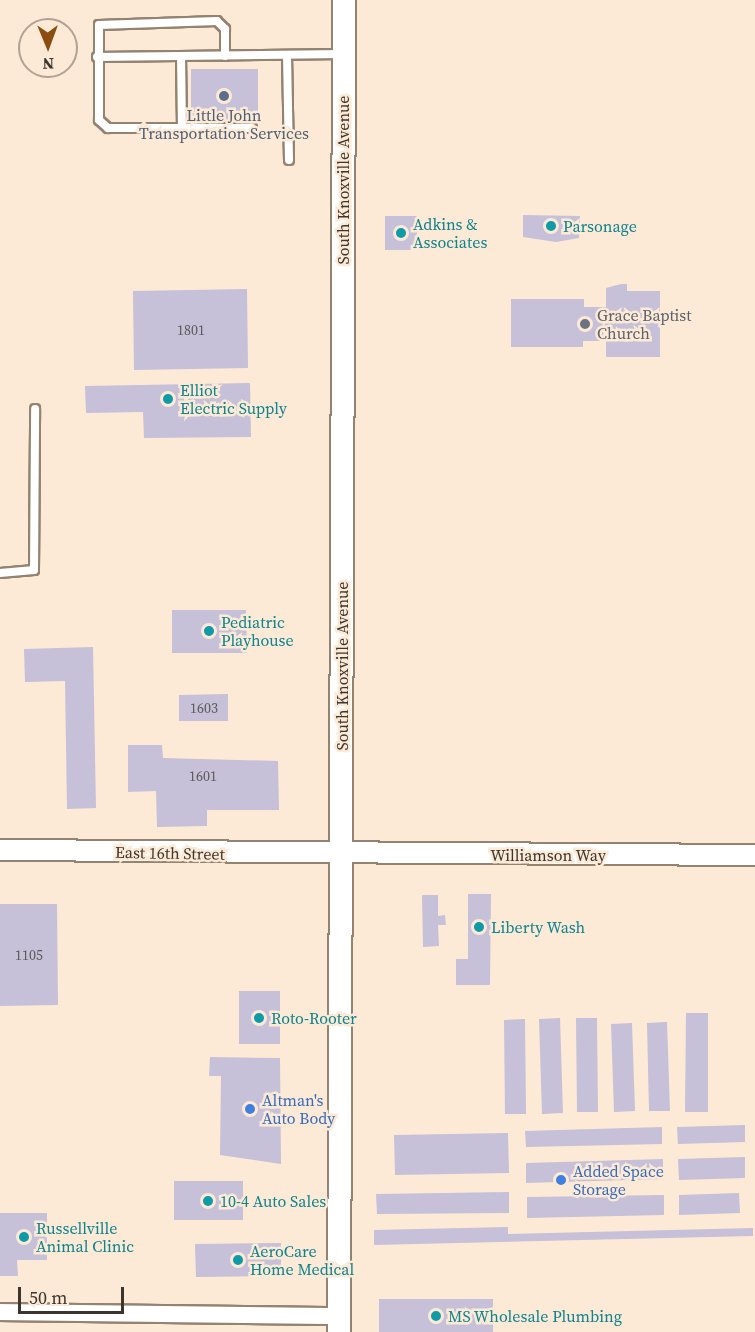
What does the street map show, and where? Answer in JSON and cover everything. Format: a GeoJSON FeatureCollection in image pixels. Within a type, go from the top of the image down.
{"type":"FeatureCollection","features":[{"type":"Feature","properties":{"kind":"main road","name":"South Knoxville Avenue"},"geometry":{"type":"LineString","coordinates":[[339,1324],[344,0]]}},
{"type":"Feature","properties":{"kind":"street","name":"East 16th Street"},"geometry":{"type":"LineString","coordinates":[[0,850],[341,855]]}},
{"type":"Feature","properties":{"kind":"street","name":"Williamson Way"},"geometry":{"type":"LineString","coordinates":[[341,855],[755,855]]}},
{"type":"Feature","properties":{"kind":"street"},"geometry":{"type":"LineString","coordinates":[[0,1312],[339,1324]]}},
{"type":"Feature","properties":{"kind":"lane"},"geometry":{"type":"LineString","coordinates":[[225,56],[225,29],[217,21],[104,23],[97,29],[102,126],[252,128]]}},
{"type":"Feature","properties":{"kind":"lane"},"geometry":{"type":"LineString","coordinates":[[287,54],[289,160]]}},
{"type":"Feature","properties":{"kind":"lane"},"geometry":{"type":"LineString","coordinates":[[97,57],[344,54]]}},
{"type":"Feature","properties":{"kind":"lane"},"geometry":{"type":"LineString","coordinates":[[181,56],[182,128]]}},
{"type":"Feature","properties":{"kind":"lane"},"geometry":{"type":"LineString","coordinates":[[0,573],[34,570],[35,409]]}},
{"type":"Feature","properties":{"kind":"building","name":"Little John Transportation Services"},"geometry":{"type":"Polygon","coordinates":[[[191,69],[258,69],[258,123],[191,123],[191,69]]]}},
{"type":"Feature","properties":{"kind":"building","name":"Parsonage"},"geometry":{"type":"Polygon","coordinates":[[[523,215],[580,216],[579,238],[556,242],[523,237],[523,215]]]}},
{"type":"Feature","properties":{"kind":"building","name":"Adkins & Associates"},"geometry":{"type":"Polygon","coordinates":[[[385,216],[417,216],[417,250],[385,250],[385,216]]]}},
{"type":"Feature","properties":{"kind":"building","name":"Grace Baptist Church"},"geometry":{"type":"Polygon","coordinates":[[[627,284],[627,291],[660,291],[660,357],[606,357],[606,341],[583,341],[583,347],[511,347],[511,299],[584,299],[584,307],[606,307],[606,288],[627,284]]]}},
{"type":"Feature","properties":{"kind":"building"},"geometry":{"type":"Polygon","coordinates":[[[247,289],[248,368],[134,370],[133,291],[247,289]]]}},
{"type":"Feature","properties":{"kind":"building","name":"Elliot Electric Supply"},"geometry":{"type":"Polygon","coordinates":[[[250,383],[251,437],[144,438],[143,412],[86,413],[85,386],[250,383]]]}},
{"type":"Feature","properties":{"kind":"building","name":"Pediatric Playhouse"},"geometry":{"type":"Polygon","coordinates":[[[172,610],[246,610],[247,653],[172,653],[172,610]]]}},
{"type":"Feature","properties":{"kind":"building"},"geometry":{"type":"Polygon","coordinates":[[[93,647],[96,808],[67,809],[65,681],[25,682],[24,649],[93,647]]]}},
{"type":"Feature","properties":{"kind":"building"},"geometry":{"type":"Polygon","coordinates":[[[228,694],[228,721],[179,721],[179,695],[228,694]]]}},
{"type":"Feature","properties":{"kind":"building"},"geometry":{"type":"Polygon","coordinates":[[[128,745],[162,745],[163,758],[278,761],[279,810],[207,810],[207,826],[157,827],[156,791],[128,792],[128,745]]]}},
{"type":"Feature","properties":{"kind":"building","name":"Liberty Wash"},"geometry":{"type":"Polygon","coordinates":[[[468,894],[491,894],[490,985],[456,985],[456,959],[468,959],[468,894]]]}},
{"type":"Feature","properties":{"kind":"building"},"geometry":{"type":"Polygon","coordinates":[[[422,895],[438,895],[438,916],[445,915],[446,925],[438,925],[439,946],[423,947],[422,895]]]}},
{"type":"Feature","properties":{"kind":"building"},"geometry":{"type":"Polygon","coordinates":[[[0,904],[57,904],[58,1005],[0,1006],[0,904]]]}},
{"type":"Feature","properties":{"kind":"building","name":"Roto-Rooter"},"geometry":{"type":"Polygon","coordinates":[[[239,991],[280,991],[280,1044],[239,1044],[239,991]]]}},
{"type":"Feature","properties":{"kind":"building"},"geometry":{"type":"Polygon","coordinates":[[[686,1013],[708,1013],[708,1112],[685,1112],[686,1013]]]}},
{"type":"Feature","properties":{"kind":"building"},"geometry":{"type":"Polygon","coordinates":[[[560,1018],[563,1113],[542,1114],[539,1019],[560,1018]]]}},
{"type":"Feature","properties":{"kind":"building"},"geometry":{"type":"Polygon","coordinates":[[[576,1018],[597,1018],[598,1112],[577,1112],[576,1018]]]}},
{"type":"Feature","properties":{"kind":"building"},"geometry":{"type":"Polygon","coordinates":[[[525,1019],[526,1114],[505,1114],[504,1020],[525,1019]]]}},
{"type":"Feature","properties":{"kind":"building"},"geometry":{"type":"Polygon","coordinates":[[[667,1022],[670,1111],[649,1111],[647,1023],[667,1022]]]}},
{"type":"Feature","properties":{"kind":"building"},"geometry":{"type":"Polygon","coordinates":[[[632,1023],[635,1111],[614,1112],[611,1024],[632,1023]]]}},
{"type":"Feature","properties":{"kind":"building","name":"Altman's Auto Body"},"geometry":{"type":"Polygon","coordinates":[[[210,1057],[280,1058],[281,1164],[220,1155],[221,1076],[209,1076],[210,1057]]]}},
{"type":"Feature","properties":{"kind":"building"},"geometry":{"type":"Polygon","coordinates":[[[745,1125],[745,1142],[678,1144],[677,1127],[745,1125]]]}},
{"type":"Feature","properties":{"kind":"building"},"geometry":{"type":"Polygon","coordinates":[[[662,1127],[662,1144],[526,1147],[525,1131],[662,1127]]]}},
{"type":"Feature","properties":{"kind":"building"},"geometry":{"type":"Polygon","coordinates":[[[508,1133],[509,1173],[395,1175],[394,1135],[508,1133]]]}},
{"type":"Feature","properties":{"kind":"building"},"geometry":{"type":"Polygon","coordinates":[[[745,1157],[745,1178],[679,1180],[678,1159],[745,1157]]]}},
{"type":"Feature","properties":{"kind":"building"},"geometry":{"type":"Polygon","coordinates":[[[663,1159],[663,1179],[526,1183],[526,1163],[663,1159]]]}},
{"type":"Feature","properties":{"kind":"building","name":"10-4 Auto Sales"},"geometry":{"type":"Polygon","coordinates":[[[174,1181],[243,1181],[243,1220],[174,1220],[174,1181]]]}},
{"type":"Feature","properties":{"kind":"building"},"geometry":{"type":"Polygon","coordinates":[[[509,1192],[509,1213],[377,1214],[376,1194],[509,1192]]]}},
{"type":"Feature","properties":{"kind":"building"},"geometry":{"type":"Polygon","coordinates":[[[739,1193],[740,1213],[679,1215],[679,1195],[739,1193]]]}},
{"type":"Feature","properties":{"kind":"building"},"geometry":{"type":"Polygon","coordinates":[[[664,1195],[664,1215],[527,1218],[527,1197],[664,1195]]]}},
{"type":"Feature","properties":{"kind":"building","name":"Russellville Animal Clinic"},"geometry":{"type":"Polygon","coordinates":[[[0,1213],[47,1213],[47,1260],[17,1260],[18,1276],[0,1276],[0,1213]]]}},
{"type":"Feature","properties":{"kind":"building"},"geometry":{"type":"Polygon","coordinates":[[[508,1227],[508,1234],[753,1228],[753,1236],[374,1245],[374,1230],[508,1227]]]}},
{"type":"Feature","properties":{"kind":"building","name":"AeroCare Home Medical"},"geometry":{"type":"Polygon","coordinates":[[[281,1243],[281,1276],[196,1277],[195,1244],[281,1243]]]}},
{"type":"Feature","properties":{"kind":"building","name":"MS Wholesale Plumbing"},"geometry":{"type":"Polygon","coordinates":[[[379,1299],[493,1299],[493,1332],[379,1332],[379,1299]]]}},
{"type":"Feature","properties":{"kind":"place","name":"Little John Transportation Services"},"geometry":{"type":"Point","coordinates":[224,96]}},
{"type":"Feature","properties":{"kind":"place","name":"Parsonage"},"geometry":{"type":"Point","coordinates":[551,226]}},
{"type":"Feature","properties":{"kind":"place","name":"Adkins & Associates"},"geometry":{"type":"Point","coordinates":[401,233]}},
{"type":"Feature","properties":{"kind":"place","name":"Grace Baptist Church"},"geometry":{"type":"Point","coordinates":[585,324]}},
{"type":"Feature","properties":{"kind":"place","name":"Elliot Electric Supply"},"geometry":{"type":"Point","coordinates":[168,399]}},
{"type":"Feature","properties":{"kind":"place","name":"Pediatric Playhouse"},"geometry":{"type":"Point","coordinates":[209,631]}},
{"type":"Feature","properties":{"kind":"place","name":"Liberty Wash"},"geometry":{"type":"Point","coordinates":[479,927]}},
{"type":"Feature","properties":{"kind":"place","name":"Roto-Rooter"},"geometry":{"type":"Point","coordinates":[259,1018]}},
{"type":"Feature","properties":{"kind":"place","name":"Altman's Auto Body"},"geometry":{"type":"Point","coordinates":[250,1109]}},
{"type":"Feature","properties":{"kind":"place","name":"Added Space Storage"},"geometry":{"type":"Point","coordinates":[561,1180]}},
{"type":"Feature","properties":{"kind":"place","name":"10-4 Auto Sales"},"geometry":{"type":"Point","coordinates":[208,1201]}},
{"type":"Feature","properties":{"kind":"place","name":"Russellville Animal Clinic"},"geometry":{"type":"Point","coordinates":[24,1237]}},
{"type":"Feature","properties":{"kind":"place","name":"AeroCare Home Medical"},"geometry":{"type":"Point","coordinates":[238,1260]}},
{"type":"Feature","properties":{"kind":"place","name":"MS Wholesale Plumbing"},"geometry":{"type":"Point","coordinates":[436,1316]}}]}
